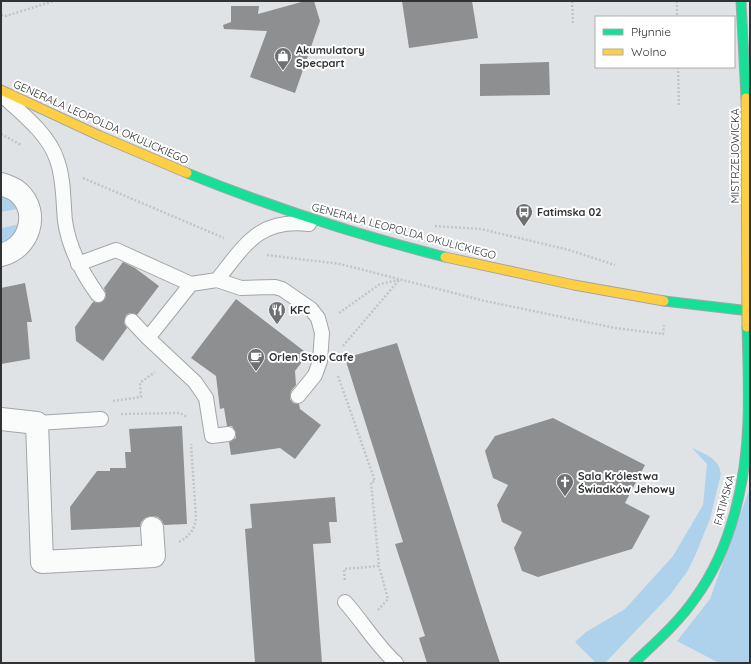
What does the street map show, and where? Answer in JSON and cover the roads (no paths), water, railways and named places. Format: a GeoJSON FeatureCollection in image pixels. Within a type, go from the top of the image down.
{"type":"FeatureCollection","features":[{"type":"Feature","properties":{"kind":"main road","name":"MISTRZEJOWICKA"},"geometry":{"type":"LineString","coordinates":[[741,1],[746,102],[749,311]]}},
{"type":"Feature","properties":{"kind":"main road","name":"GENERAŁA LEOPOLDA OKULICKIEGO"},"geometry":{"type":"LineString","coordinates":[[1,90],[200,179],[342,228],[437,255],[562,283],[641,298],[749,311]]}},
{"type":"Feature","properties":{"kind":"main road","name":"FATIMSKA"},"geometry":{"type":"LineString","coordinates":[[634,663],[688,607],[703,587],[719,554],[733,517],[741,486],[747,436],[749,311]]}},
{"type":"Feature","properties":{"kind":"street"},"geometry":{"type":"LineString","coordinates":[[1,184],[15,190],[23,198],[28,208],[30,220],[28,231],[20,244],[15,250],[1,255]]}},
{"type":"Feature","properties":{"kind":"street"},"geometry":{"type":"LineString","coordinates":[[1,419],[37,423],[42,562],[154,556],[152,528]]}},
{"type":"Feature","properties":{"kind":"lane"},"geometry":{"type":"LineString","coordinates":[[1,94],[44,136],[57,159],[60,170],[67,232],[78,264],[98,295]]}},
{"type":"Feature","properties":{"kind":"lane"},"geometry":{"type":"LineString","coordinates":[[217,280],[243,247],[260,232],[268,228],[278,224],[303,224],[342,228]]}},
{"type":"Feature","properties":{"kind":"lane"},"geometry":{"type":"LineString","coordinates":[[78,264],[116,250],[191,284],[217,280],[241,288],[268,286],[282,289],[311,309],[318,318],[321,326],[322,346],[318,369],[315,376],[298,396]]}},
{"type":"Feature","properties":{"kind":"lane"},"geometry":{"type":"LineString","coordinates":[[148,338],[191,284]]}},
{"type":"Feature","properties":{"kind":"lane"},"geometry":{"type":"LineString","coordinates":[[132,321],[195,382],[206,398],[212,436],[228,434]]}},
{"type":"Feature","properties":{"kind":"lane"},"geometry":{"type":"LineString","coordinates":[[37,423],[101,419]]}},
{"type":"Feature","properties":{"kind":"lane"},"geometry":{"type":"LineString","coordinates":[[345,602],[391,661]]}},
{"type":"Feature","properties":{"kind":"place","name":"Akumulatory Specpart"},"geometry":{"type":"Point","coordinates":[283,71]}},
{"type":"Feature","properties":{"kind":"place","name":"Fatimska 02"},"geometry":{"type":"Point","coordinates":[524,227]}},
{"type":"Feature","properties":{"kind":"place","name":"KFC"},"geometry":{"type":"Point","coordinates":[277,325]}},
{"type":"Feature","properties":{"kind":"place","name":"Orlen Stop Cafe"},"geometry":{"type":"Point","coordinates":[256,372]}},
{"type":"Feature","properties":{"kind":"place","name":"Sala Królestwa Świadków Jehowy"},"geometry":{"type":"Point","coordinates":[565,497]}}]}
